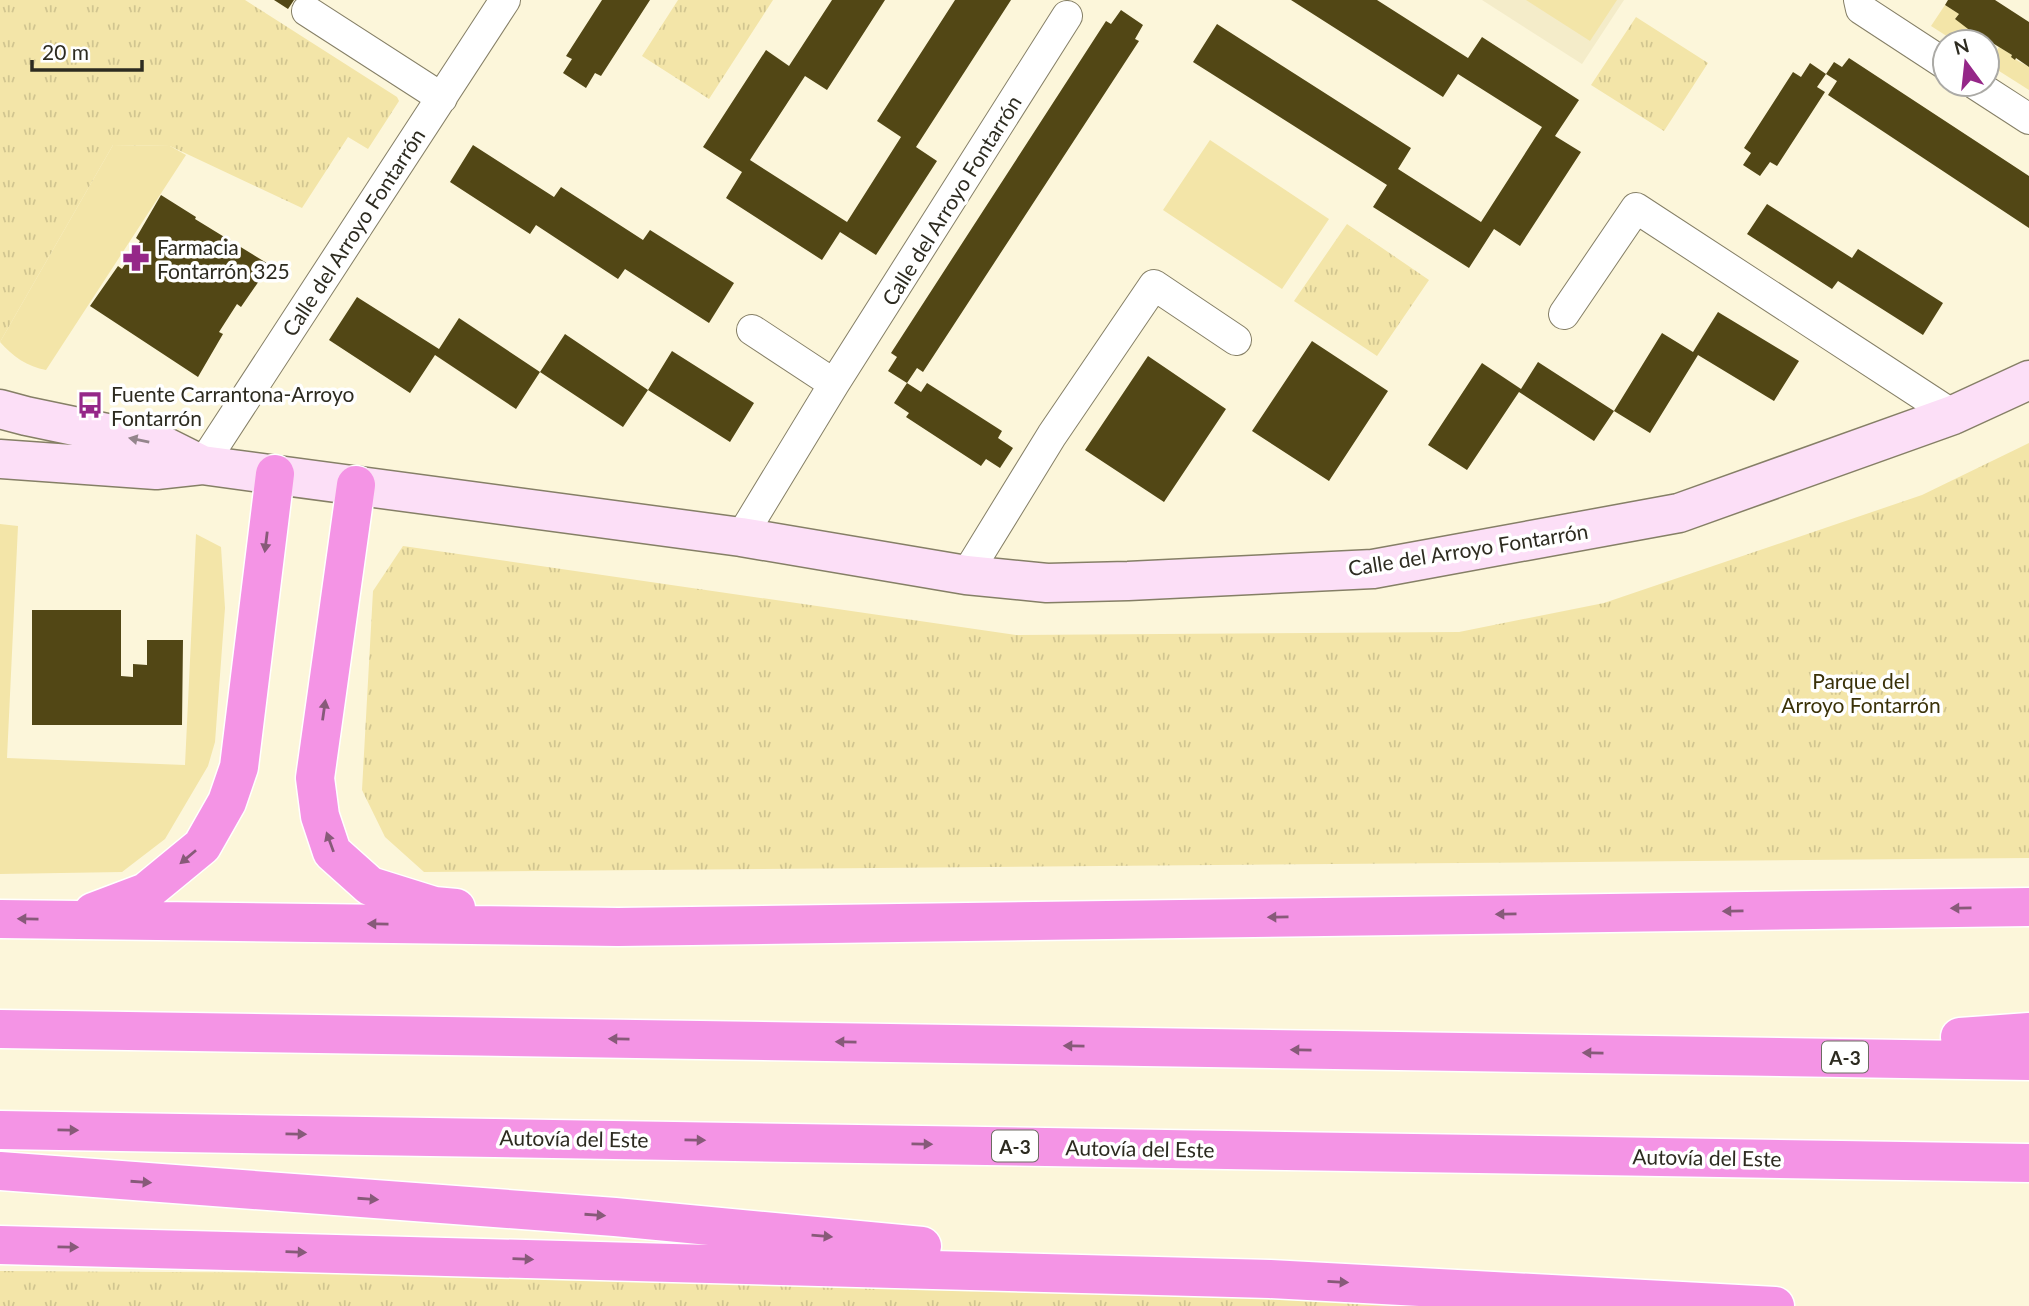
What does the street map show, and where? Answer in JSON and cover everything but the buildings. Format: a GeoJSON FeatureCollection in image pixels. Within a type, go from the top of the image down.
{"type":"FeatureCollection","features":[{"type":"Feature","properties":{"kind":"highway"},"geometry":{"type":"LineString","coordinates":[[72,920],[146,892],[202,846],[227,802],[239,767],[275,474]]}},
{"type":"Feature","properties":{"kind":"highway"},"geometry":{"type":"LineString","coordinates":[[356,485],[315,778],[320,816],[332,852],[370,886],[433,906],[618,927]]}},
{"type":"Feature","properties":{"kind":"highway"},"geometry":{"type":"LineString","coordinates":[[0,919],[618,927],[2029,906]]}},
{"type":"Feature","properties":{"kind":"highway","name":"A-3"},"geometry":{"type":"LineString","coordinates":[[0,1029],[2029,1061]]}},
{"type":"Feature","properties":{"kind":"highway"},"geometry":{"type":"LineString","coordinates":[[1661,1054],[2029,1032]]}},
{"type":"Feature","properties":{"kind":"highway","name":"Autovía del Este"},"geometry":{"type":"LineString","coordinates":[[0,1129],[2029,1163]]}},
{"type":"Feature","properties":{"kind":"highway"},"geometry":{"type":"LineString","coordinates":[[0,1171],[615,1217],[1270,1279]]}},
{"type":"Feature","properties":{"kind":"highway"},"geometry":{"type":"LineString","coordinates":[[0,1245],[1270,1279],[1775,1306]]}},
{"type":"Feature","properties":{"kind":"street","name":"Calle del Arroyo Fontarrón"},"geometry":{"type":"LineString","coordinates":[[202,465],[505,0]]}},
{"type":"Feature","properties":{"kind":"street"},"geometry":{"type":"LineString","coordinates":[[1859,0],[1861,9],[1931,55]]}},
{"type":"Feature","properties":{"kind":"street"},"geometry":{"type":"LineString","coordinates":[[306,11],[442,98]]}},
{"type":"Feature","properties":{"kind":"street","name":"Calle del Arroyo Fontarrón"},"geometry":{"type":"LineString","coordinates":[[741,537],[834,384],[1067,16]]}},
{"type":"Feature","properties":{"kind":"street"},"geometry":{"type":"LineString","coordinates":[[1997,98],[2029,119]]}},
{"type":"Feature","properties":{"kind":"street"},"geometry":{"type":"LineString","coordinates":[[1564,314],[1636,208],[1953,415]]}},
{"type":"Feature","properties":{"kind":"street"},"geometry":{"type":"LineString","coordinates":[[966,575],[1052,435],[1154,285],[1236,340]]}},
{"type":"Feature","properties":{"kind":"street"},"geometry":{"type":"LineString","coordinates":[[752,330],[834,384]]}},
{"type":"Feature","properties":{"kind":"street","name":"Calle del Arroyo Fontarrón"},"geometry":{"type":"LineString","coordinates":[[0,459],[156,470],[202,465],[741,537],[966,575],[1047,583],[1373,569],[1679,513],[1953,415],[2029,380]]}},
{"type":"Feature","properties":{"kind":"street","name":"Calle del Arroyo Fontarrón"},"geometry":{"type":"LineString","coordinates":[[0,408],[160,444],[202,465]]}},
{"type":"Feature","properties":{"kind":"shaded area"},"geometry":{"type":"Polygon","coordinates":[[[1482,0],[1624,0],[1582,64],[1482,0]]]}},
{"type":"Feature","properties":{"kind":"green space"},"geometry":{"type":"Polygon","coordinates":[[[0,0],[245,0],[397,97],[399,101],[368,149],[348,137],[302,208],[170,146],[113,145],[0,342],[0,0]]]}},
{"type":"Feature","properties":{"kind":"green space"},"geometry":{"type":"Polygon","coordinates":[[[678,0],[773,0],[709,99],[642,56],[678,0]]]}},
{"type":"Feature","properties":{"kind":"green space"},"geometry":{"type":"Polygon","coordinates":[[[1526,0],[1617,0],[1590,41],[1526,0]]]}},
{"type":"Feature","properties":{"kind":"green space"},"geometry":{"type":"Polygon","coordinates":[[[1945,5],[1959,14],[1955,19],[1969,28],[1934,28],[1931,26],[1945,5]]]}},
{"type":"Feature","properties":{"kind":"green space"},"geometry":{"type":"Polygon","coordinates":[[[1636,17],[1708,63],[1664,131],[1591,85],[1636,17]]]}},
{"type":"Feature","properties":{"kind":"green space"},"geometry":{"type":"Polygon","coordinates":[[[2001,48],[2029,67],[2029,90],[2001,72],[2001,48]]]}},
{"type":"Feature","properties":{"kind":"green space"},"geometry":{"type":"Polygon","coordinates":[[[1210,140],[1329,219],[1282,289],[1163,210],[1210,140]]]}},
{"type":"Feature","properties":{"kind":"green space"},"geometry":{"type":"Polygon","coordinates":[[[113,145],[170,146],[186,155],[46,370],[27,364],[0,342],[113,145]]]}},
{"type":"Feature","properties":{"kind":"green space"},"geometry":{"type":"Polygon","coordinates":[[[1347,224],[1429,280],[1377,356],[1294,301],[1347,224]]]}},
{"type":"Feature","properties":{"kind":"green space","name":"Parque del Arroyo Fontarrón"},"geometry":{"type":"Polygon","coordinates":[[[2029,443],[2029,858],[424,872],[385,837],[362,790],[373,591],[403,546],[1016,635],[1459,632],[1604,603],[1922,495],[2029,443]]]}},
{"type":"Feature","properties":{"kind":"green space"},"geometry":{"type":"Polygon","coordinates":[[[0,524],[18,526],[7,758],[185,765],[196,534],[221,547],[225,608],[215,742],[208,766],[165,839],[122,872],[0,874],[0,524]]]}},
{"type":"Feature","properties":{"kind":"green space"},"geometry":{"type":"Polygon","coordinates":[[[0,1271],[1109,1277],[1467,1306],[0,1306],[0,1271]]]}},
{"type":"Feature","properties":{"kind":"place","name":"Farmacia Fontarrón 325"},"geometry":{"type":"Point","coordinates":[136,258]}},
{"type":"Feature","properties":{"kind":"place","name":"Fuente Carrantona-Arroyo Fontarrón"},"geometry":{"type":"Point","coordinates":[90,405]}}]}
